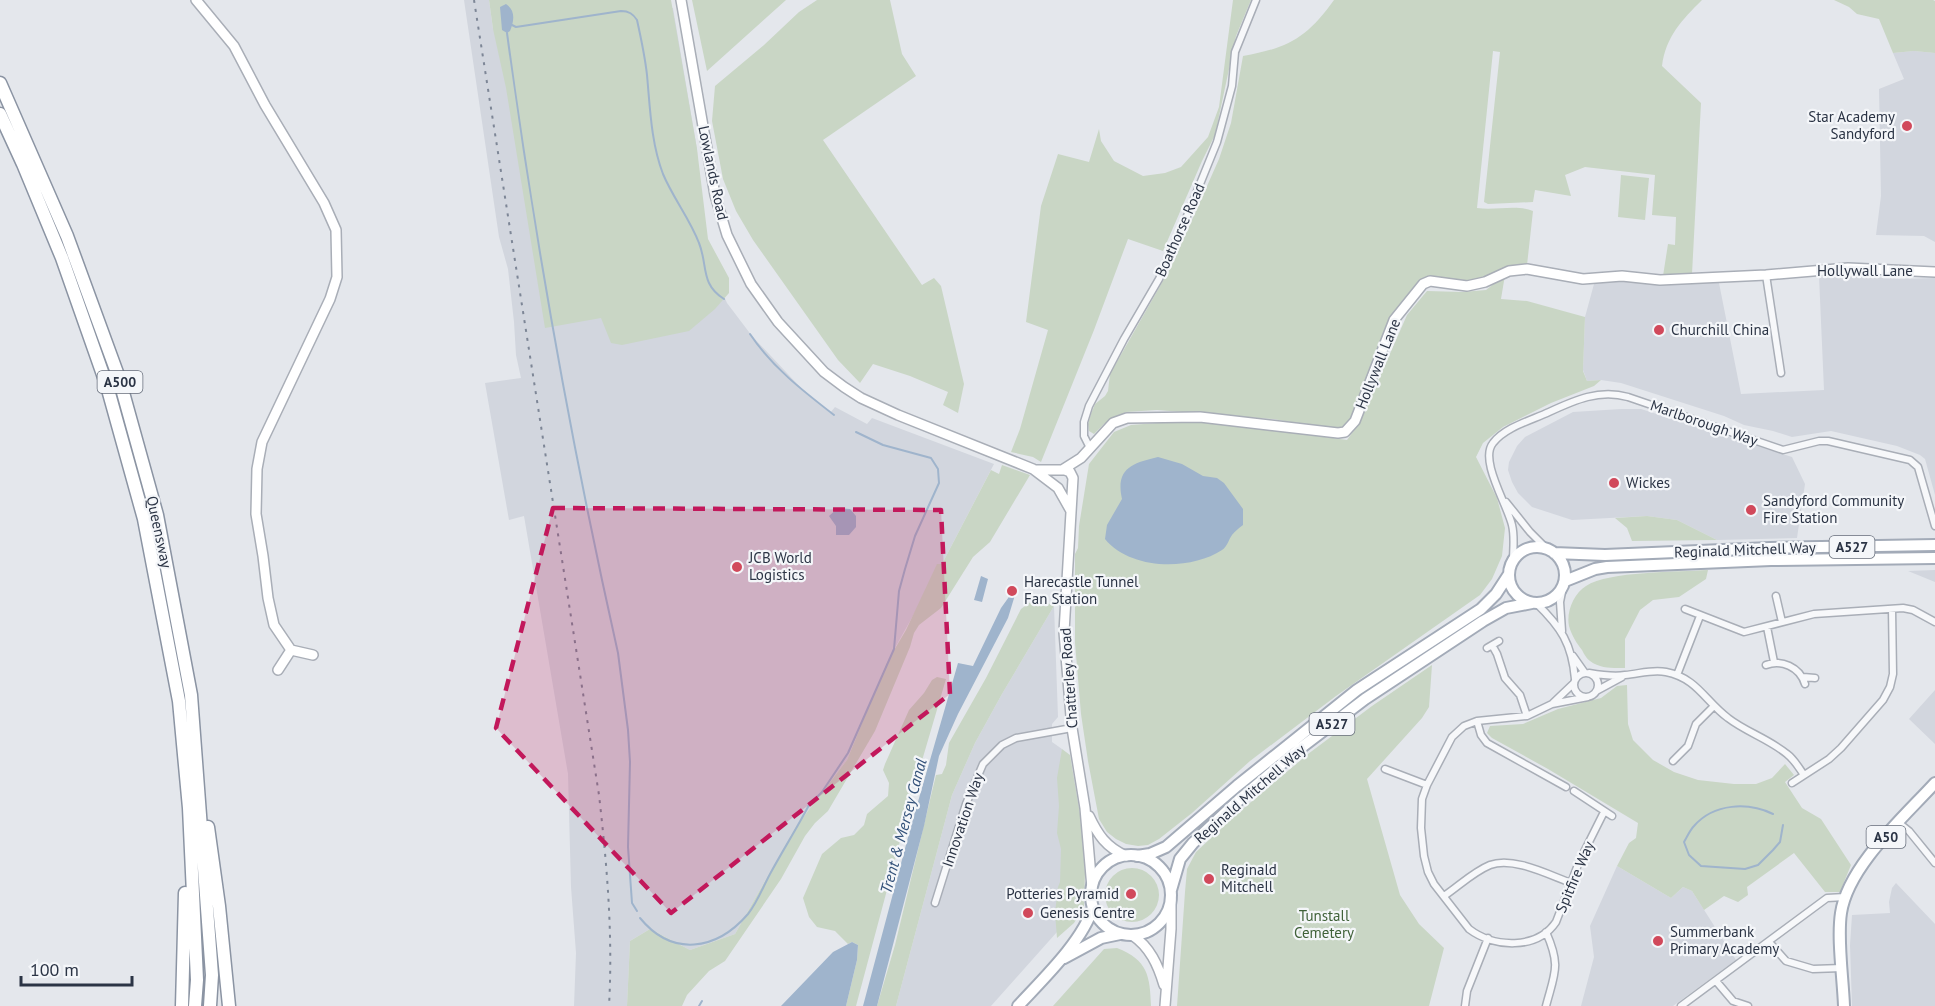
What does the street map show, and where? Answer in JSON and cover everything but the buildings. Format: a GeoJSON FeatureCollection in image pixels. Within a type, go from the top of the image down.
{"type":"FeatureCollection","features":[{"type":"Feature","properties":{"kind":"highway","name":"Queensway"},"geometry":{"type":"LineString","coordinates":[[0,83],[67,236],[119,378],[157,515],[191,695],[212,975],[210,1006]]}},
{"type":"Feature","properties":{"kind":"highway","name":"Queensway"},"geometry":{"type":"LineString","coordinates":[[0,114],[62,258],[107,386],[144,519],[179,700],[187,788],[197,980],[195,1006]]}},
{"type":"Feature","properties":{"kind":"highway"},"geometry":{"type":"LineString","coordinates":[[191,695],[219,906],[229,1006]]}},
{"type":"Feature","properties":{"kind":"highway"},"geometry":{"type":"LineString","coordinates":[[182,1006],[187,788]]}},
{"type":"Feature","properties":{"kind":"main road","name":"Reginald Mitchell Way"},"geometry":{"type":"LineString","coordinates":[[1550,550],[1605,555],[1770,548],[1935,545]]}},
{"type":"Feature","properties":{"kind":"main road"},"geometry":{"type":"LineString","coordinates":[[1535,547],[1550,550],[1564,565],[1564,584],[1554,598],[1547,602],[1534,603],[1517,594],[1511,585],[1509,574],[1513,561],[1520,553],[1528,549],[1535,547]]}},
{"type":"Feature","properties":{"kind":"main road","name":"Reginald Mitchell Way"},"geometry":{"type":"LineString","coordinates":[[1564,584],[1595,569],[1607,567],[1771,560],[1935,558]]}},
{"type":"Feature","properties":{"kind":"main road","name":"Reginald Mitchell Way"},"geometry":{"type":"LineString","coordinates":[[1132,856],[1158,851],[1174,841],[1237,786],[1357,690],[1481,609],[1496,594],[1509,574]]}},
{"type":"Feature","properties":{"kind":"main road","name":"Reginald Mitchell Way"},"geometry":{"type":"LineString","coordinates":[[1171,895],[1176,869],[1185,852],[1214,822],[1298,750],[1365,699],[1483,621],[1506,609],[1534,603]]}},
{"type":"Feature","properties":{"kind":"main road","name":"A50"},"geometry":{"type":"LineString","coordinates":[[1844,1006],[1840,925],[1845,897],[1863,864],[1935,783]]}},
{"type":"Feature","properties":{"kind":"main road"},"geometry":{"type":"LineString","coordinates":[[1132,856],[1146,858],[1157,865],[1168,881],[1171,895]]}},
{"type":"Feature","properties":{"kind":"main road","name":"A527"},"geometry":{"type":"LineString","coordinates":[[1092,888],[1096,875],[1106,864],[1112,860],[1132,856]]}},
{"type":"Feature","properties":{"kind":"main road"},"geometry":{"type":"LineString","coordinates":[[1092,888],[1093,907],[1102,922],[1109,928],[1126,934]]}},
{"type":"Feature","properties":{"kind":"main road","name":"A527"},"geometry":{"type":"LineString","coordinates":[[1059,962],[1101,938],[1148,932],[1159,924],[1167,913],[1171,895]]}},
{"type":"Feature","properties":{"kind":"main road","name":"A527"},"geometry":{"type":"LineString","coordinates":[[1018,1006],[1059,962],[1081,931],[1093,907]]}},
{"type":"Feature","properties":{"kind":"street"},"geometry":{"type":"LineString","coordinates":[[196,0],[234,46],[265,105],[324,203],[336,231],[337,277],[330,298],[262,442],[256,469],[256,514],[274,625],[291,650],[313,655]]}},
{"type":"Feature","properties":{"kind":"street","name":"Lowlands Road"},"geometry":{"type":"LineString","coordinates":[[681,0],[715,195],[727,235],[751,284],[778,322],[824,372],[861,398],[1033,469],[1057,486]]}},
{"type":"Feature","properties":{"kind":"street","name":"Boathorse Road"},"geometry":{"type":"LineString","coordinates":[[1090,448],[1084,435],[1084,422],[1089,406],[1159,279],[1197,191],[1217,142],[1232,86],[1236,52],[1256,0]]}},
{"type":"Feature","properties":{"kind":"street","name":"Hollywall Lane"},"geometry":{"type":"LineString","coordinates":[[1072,483],[1082,458],[1090,448],[1113,423],[1127,418],[1200,417],[1345,432],[1355,421],[1394,320],[1423,284],[1430,281],[1467,286],[1485,282],[1509,271],[1527,269],[1583,279],[1622,276],[1660,280],[1848,268],[1935,272]]}},
{"type":"Feature","properties":{"kind":"street"},"geometry":{"type":"LineString","coordinates":[[1766,274],[1781,373]]}},
{"type":"Feature","properties":{"kind":"street","name":"Marlborough Way"},"geometry":{"type":"LineString","coordinates":[[1550,550],[1518,519],[1503,497],[1491,473],[1490,448],[1493,442],[1511,429],[1578,399],[1602,393],[1617,394],[1783,450],[1828,441],[1910,460],[1918,467],[1935,525]]}},
{"type":"Feature","properties":{"kind":"street","name":"Hollywall Lane"},"geometry":{"type":"LineString","coordinates":[[1061,470],[1082,458]]}},
{"type":"Feature","properties":{"kind":"street","name":"Lowlands Road"},"geometry":{"type":"LineString","coordinates":[[1033,469],[1061,470]]}},
{"type":"Feature","properties":{"kind":"street"},"geometry":{"type":"LineString","coordinates":[[1057,486],[1066,489],[1072,483],[1070,472],[1061,470],[1054,479],[1057,486],[1071,511]]}},
{"type":"Feature","properties":{"kind":"street","name":"Chatterley Road"},"geometry":{"type":"LineString","coordinates":[[1072,483],[1064,632],[1072,729],[1085,808],[1092,888]]}},
{"type":"Feature","properties":{"kind":"street","name":"Marlborough Way"},"geometry":{"type":"LineString","coordinates":[[1503,497],[1514,538],[1513,561]]}},
{"type":"Feature","properties":{"kind":"street"},"geometry":{"type":"LineString","coordinates":[[1562,632],[1560,602],[1564,584]]}},
{"type":"Feature","properties":{"kind":"street"},"geometry":{"type":"LineString","coordinates":[[1776,596],[1782,622]]}},
{"type":"Feature","properties":{"kind":"street"},"geometry":{"type":"LineString","coordinates":[[1534,603],[1562,632],[1570,650],[1587,673],[1598,681],[1598,690]]}},
{"type":"Feature","properties":{"kind":"street"},"geometry":{"type":"LineString","coordinates":[[1685,609],[1744,632],[1814,614],[1903,608],[1913,610],[1935,622]]}},
{"type":"Feature","properties":{"kind":"street"},"geometry":{"type":"LineString","coordinates":[[1792,783],[1829,759],[1883,700],[1890,687],[1893,674],[1892,609]]}},
{"type":"Feature","properties":{"kind":"street"},"geometry":{"type":"LineString","coordinates":[[1677,675],[1700,616]]}},
{"type":"Feature","properties":{"kind":"street"},"geometry":{"type":"LineString","coordinates":[[1767,627],[1774,662]]}},
{"type":"Feature","properties":{"kind":"street"},"geometry":{"type":"LineString","coordinates":[[1499,641],[1490,646],[1497,654],[1505,678],[1520,695],[1527,716]]}},
{"type":"Feature","properties":{"kind":"street"},"geometry":{"type":"LineString","coordinates":[[278,670],[291,650]]}},
{"type":"Feature","properties":{"kind":"street"},"geometry":{"type":"LineString","coordinates":[[1570,650],[1575,690],[1588,697]]}},
{"type":"Feature","properties":{"kind":"street"},"geometry":{"type":"LineString","coordinates":[[1766,665],[1774,662],[1786,663],[1804,681],[1815,678]]}},
{"type":"Feature","properties":{"kind":"street"},"geometry":{"type":"LineString","coordinates":[[1552,704],[1579,675],[1587,673],[1625,676],[1656,671],[1677,675],[1693,683],[1714,706],[1740,727],[1760,736],[1786,753],[1804,775]]}},
{"type":"Feature","properties":{"kind":"street"},"geometry":{"type":"LineString","coordinates":[[1546,1006],[1557,962],[1556,954],[1546,932],[1535,939],[1516,944],[1476,934],[1469,929],[1434,884],[1428,872],[1421,842],[1421,813],[1427,785],[1452,737],[1464,726],[1477,721],[1527,716],[1552,704],[1592,696],[1598,690],[1625,676]]}},
{"type":"Feature","properties":{"kind":"street"},"geometry":{"type":"LineString","coordinates":[[1673,761],[1688,746],[1696,724],[1714,706]]}},
{"type":"Feature","properties":{"kind":"street"},"geometry":{"type":"LineString","coordinates":[[1477,721],[1481,735],[1487,743],[1566,786]]}},
{"type":"Feature","properties":{"kind":"street","name":"Innovation Way"},"geometry":{"type":"LineString","coordinates":[[935,903],[966,804],[983,764],[1000,747],[1016,738],[1072,729]]}},
{"type":"Feature","properties":{"kind":"street"},"geometry":{"type":"LineString","coordinates":[[1394,764],[1388,770],[1427,785]]}},
{"type":"Feature","properties":{"kind":"street"},"geometry":{"type":"LineString","coordinates":[[1574,791],[1612,816]]}},
{"type":"Feature","properties":{"kind":"street","name":"Chatterley Road"},"geometry":{"type":"LineString","coordinates":[[1085,808],[1102,840],[1110,847],[1132,856]]}},
{"type":"Feature","properties":{"kind":"street","name":"Spitfire Way"},"geometry":{"type":"LineString","coordinates":[[1546,932],[1556,922],[1571,883],[1604,812]]}},
{"type":"Feature","properties":{"kind":"street"},"geometry":{"type":"LineString","coordinates":[[1899,823],[1909,831],[1935,863]]}},
{"type":"Feature","properties":{"kind":"street"},"geometry":{"type":"LineString","coordinates":[[1444,896],[1477,872],[1492,864],[1506,862],[1571,883]]}},
{"type":"Feature","properties":{"kind":"street"},"geometry":{"type":"LineString","coordinates":[[1165,1006],[1171,929],[1171,895]]}},
{"type":"Feature","properties":{"kind":"street"},"geometry":{"type":"LineString","coordinates":[[1681,1006],[1827,898],[1845,897]]}},
{"type":"Feature","properties":{"kind":"street"},"geometry":{"type":"LineString","coordinates":[[1126,934],[1144,945],[1152,955],[1160,970],[1166,993]]}},
{"type":"Feature","properties":{"kind":"street"},"geometry":{"type":"LineString","coordinates":[[1465,1006],[1467,992],[1488,938]]}},
{"type":"Feature","properties":{"kind":"street"},"geometry":{"type":"LineString","coordinates":[[1769,942],[1786,961],[1813,969],[1843,968]]}},
{"type":"Feature","properties":{"kind":"street"},"geometry":{"type":"LineString","coordinates":[[1716,981],[1733,1001],[1748,1006]]}},
{"type":"Feature","properties":{"kind":"highlighted area"},"geometry":{"type":"Polygon","coordinates":[[[553,508],[941,510],[950,694],[671,913],[496,728],[553,508]]]}},
{"type":"Feature","properties":{"kind":"shaded area"},"geometry":{"type":"Polygon","coordinates":[[[464,0],[489,0],[493,29],[673,8],[697,149],[701,244],[727,303],[752,336],[802,389],[830,413],[835,407],[867,424],[872,418],[994,464],[887,662],[847,760],[795,828],[735,934],[690,950],[650,929],[630,941],[627,1006],[574,1006],[576,953],[571,887],[568,774],[524,516],[509,520],[485,383],[521,378],[516,355],[508,269],[499,237],[464,0]]]}},
{"type":"Feature","properties":{"kind":"shaded area","name":"Star Academy Sandyford"},"geometry":{"type":"Polygon","coordinates":[[[1914,51],[1935,53],[1935,242],[1924,236],[1876,235],[1881,196],[1879,89],[1904,79],[1893,53],[1914,51]]]}},
{"type":"Feature","properties":{"kind":"shaded area"},"geometry":{"type":"Polygon","coordinates":[[[1846,275],[1900,279],[1935,278],[1935,495],[1925,459],[1897,446],[1831,431],[1792,437],[1744,425],[1724,416],[1621,383],[1601,380],[1587,381],[1583,370],[1585,317],[1594,284],[1619,280],[1719,283],[1741,394],[1824,390],[1819,276],[1846,275]]]}},
{"type":"Feature","properties":{"kind":"shaded area"},"geometry":{"type":"Polygon","coordinates":[[[1641,409],[1792,457],[1805,484],[1797,538],[1717,540],[1677,520],[1647,516],[1572,520],[1532,507],[1518,493],[1508,470],[1509,462],[1517,446],[1525,437],[1573,412],[1641,409]]]}},
{"type":"Feature","properties":{"kind":"shaded area"},"geometry":{"type":"Polygon","coordinates":[[[1935,570],[1935,582],[1908,571],[1935,570]]]}},
{"type":"Feature","properties":{"kind":"shaded area"},"geometry":{"type":"Polygon","coordinates":[[[1054,606],[1058,717],[1052,724],[1052,742],[1062,749],[1075,847],[1073,914],[991,1006],[896,1006],[952,795],[975,743],[1054,606]]]}},
{"type":"Feature","properties":{"kind":"shaded area"},"geometry":{"type":"Polygon","coordinates":[[[1935,690],[1935,744],[1909,719],[1935,690]]]}},
{"type":"Feature","properties":{"kind":"shaded area","name":"Summerbank Primary Academy"},"geometry":{"type":"Polygon","coordinates":[[[1617,866],[1671,898],[1683,887],[1692,891],[1736,960],[1673,1006],[1581,1006],[1594,957],[1590,926],[1617,866]]]}},
{"type":"Feature","properties":{"kind":"shaded area"},"geometry":{"type":"Polygon","coordinates":[[[1896,883],[1935,924],[1935,1006],[1852,1006],[1850,945],[1852,915],[1890,913],[1889,902],[1892,888],[1896,883]]]}},
{"type":"Feature","properties":{"kind":"green space"},"geometry":{"type":"Polygon","coordinates":[[[489,0],[671,0],[697,149],[708,239],[729,278],[729,293],[715,309],[689,331],[622,345],[611,343],[601,318],[545,328],[506,88],[489,0]]]}},
{"type":"Feature","properties":{"kind":"green space"},"geometry":{"type":"Polygon","coordinates":[[[692,0],[786,0],[707,71],[692,0]]]}},
{"type":"Feature","properties":{"kind":"green space"},"geometry":{"type":"Polygon","coordinates":[[[817,0],[890,0],[902,54],[916,76],[823,140],[922,285],[934,278],[941,286],[964,384],[958,413],[943,405],[948,392],[873,364],[860,383],[838,360],[753,240],[736,211],[723,179],[712,121],[715,86],[799,12],[817,0]]]}},
{"type":"Feature","properties":{"kind":"green space"},"geometry":{"type":"Polygon","coordinates":[[[1233,0],[1251,0],[1236,36],[1215,135],[1163,251],[1128,239],[1041,462],[1033,457],[1011,452],[1020,429],[1048,330],[1026,322],[1041,206],[1058,154],[1089,162],[1099,129],[1101,141],[1114,161],[1143,176],[1165,173],[1181,167],[1208,137],[1219,107],[1233,0]]]}},
{"type":"Feature","properties":{"kind":"green space"},"geometry":{"type":"Polygon","coordinates":[[[1334,0],[1702,0],[1671,37],[1662,66],[1701,103],[1692,274],[1663,276],[1668,244],[1675,245],[1676,217],[1652,215],[1655,175],[1585,167],[1565,175],[1571,196],[1535,190],[1533,202],[1488,204],[1484,202],[1500,52],[1493,51],[1477,208],[1519,208],[1533,211],[1527,265],[1513,267],[1481,280],[1468,282],[1427,278],[1399,309],[1386,328],[1379,352],[1349,424],[1339,430],[1273,419],[1157,410],[1126,412],[1104,424],[1094,434],[1089,431],[1088,424],[1095,404],[1108,391],[1110,374],[1172,265],[1219,159],[1231,123],[1243,56],[1272,49],[1295,39],[1315,24],[1334,0]]]}},
{"type":"Feature","properties":{"kind":"green space"},"geometry":{"type":"Polygon","coordinates":[[[1834,0],[1935,1],[1935,53],[1914,51],[1893,53],[1879,19],[1857,14],[1849,7],[1834,0]]]}},
{"type":"Feature","properties":{"kind":"green space"},"geometry":{"type":"Polygon","coordinates":[[[1621,175],[1649,178],[1645,220],[1618,217],[1621,175]]]}},
{"type":"Feature","properties":{"kind":"green space"},"geometry":{"type":"Polygon","coordinates":[[[1505,275],[1501,299],[1527,301],[1585,317],[1583,371],[1587,381],[1601,380],[1594,386],[1551,403],[1503,427],[1483,443],[1476,457],[1497,498],[1505,528],[1502,556],[1492,579],[1480,595],[1336,696],[1250,761],[1159,839],[1148,845],[1138,846],[1116,839],[1107,832],[1099,819],[1081,714],[1075,643],[1075,554],[1078,548],[1079,526],[1089,464],[1114,432],[1131,425],[1218,422],[1347,440],[1360,422],[1407,315],[1427,291],[1486,290],[1505,275]]]}},
{"type":"Feature","properties":{"kind":"green space"},"geometry":{"type":"Polygon","coordinates":[[[1002,465],[1030,475],[990,542],[973,557],[941,608],[919,625],[875,731],[828,811],[805,836],[781,879],[725,961],[709,971],[687,995],[682,1006],[627,1006],[630,941],[650,929],[690,950],[735,934],[795,828],[847,760],[887,662],[906,630],[937,564],[942,564],[991,470],[999,474],[1002,465]]]}},
{"type":"Feature","properties":{"kind":"green space"},"geometry":{"type":"Polygon","coordinates":[[[1647,516],[1677,520],[1717,540],[1632,541],[1627,528],[1615,518],[1647,516]]]}},
{"type":"Feature","properties":{"kind":"green space"},"geometry":{"type":"Polygon","coordinates":[[[1708,570],[1706,579],[1679,597],[1653,600],[1640,610],[1625,639],[1625,668],[1594,664],[1587,658],[1573,636],[1568,621],[1570,609],[1578,593],[1586,586],[1611,577],[1708,570]]]}},
{"type":"Feature","properties":{"kind":"green space"},"geometry":{"type":"Polygon","coordinates":[[[1043,601],[1054,606],[975,743],[952,795],[896,1006],[877,1006],[895,945],[936,775],[942,774],[946,765],[949,743],[986,678],[1021,609],[1029,603],[1043,601]]]}},
{"type":"Feature","properties":{"kind":"green space","name":"Tunstall Cemetery"},"geometry":{"type":"Polygon","coordinates":[[[1432,665],[1429,707],[1422,718],[1367,779],[1400,895],[1419,924],[1444,948],[1429,1006],[1177,1006],[1187,869],[1196,852],[1308,754],[1432,665]]]}},
{"type":"Feature","properties":{"kind":"green space"},"geometry":{"type":"Polygon","coordinates":[[[937,677],[946,679],[921,764],[912,778],[911,800],[856,1006],[846,1006],[857,960],[858,945],[852,942],[848,944],[835,931],[817,927],[809,917],[803,898],[822,854],[841,838],[854,835],[864,825],[867,814],[888,796],[889,783],[883,770],[885,764],[909,710],[932,680],[937,677]]]}},
{"type":"Feature","properties":{"kind":"green space"},"geometry":{"type":"Polygon","coordinates":[[[1627,685],[1628,724],[1633,740],[1653,760],[1674,772],[1698,780],[1756,784],[1772,778],[1785,764],[1794,775],[1785,782],[1802,808],[1821,819],[1851,865],[1840,892],[1825,892],[1794,853],[1747,887],[1748,895],[1738,902],[1724,896],[1704,910],[1692,891],[1683,887],[1671,898],[1617,866],[1629,843],[1636,838],[1638,823],[1487,733],[1490,726],[1523,724],[1558,709],[1601,698],[1617,686],[1627,685]]]}},
{"type":"Feature","properties":{"kind":"green space"},"geometry":{"type":"Polygon","coordinates":[[[1062,749],[1070,755],[1080,814],[1085,873],[1084,907],[1074,923],[1057,938],[1055,913],[1060,882],[1061,849],[1057,833],[1059,806],[1057,778],[1062,749]]]}},
{"type":"Feature","properties":{"kind":"green space"},"geometry":{"type":"Polygon","coordinates":[[[1132,868],[1142,870],[1151,876],[1157,885],[1159,895],[1157,905],[1151,914],[1142,920],[1132,922],[1122,920],[1113,914],[1107,905],[1105,895],[1107,885],[1113,876],[1122,870],[1132,868]]]}},
{"type":"Feature","properties":{"kind":"green space"},"geometry":{"type":"Polygon","coordinates":[[[1117,948],[1135,958],[1145,970],[1150,986],[1151,1006],[1053,1006],[1104,949],[1117,948]]]}},
{"type":"Feature","properties":{"kind":"water"},"geometry":{"type":"Polygon","coordinates":[[[506,4],[513,16],[510,31],[507,33],[502,30],[500,7],[506,4]]]}},
{"type":"Feature","properties":{"kind":"water"},"geometry":{"type":"Polygon","coordinates":[[[1158,457],[1182,464],[1203,476],[1217,478],[1224,483],[1243,509],[1243,525],[1233,534],[1222,550],[1194,562],[1161,564],[1129,557],[1105,539],[1107,525],[1122,499],[1121,480],[1124,474],[1134,465],[1158,457]]]}},
{"type":"Feature","properties":{"kind":"water"},"geometry":{"type":"Polygon","coordinates":[[[838,508],[850,509],[856,516],[856,527],[849,535],[836,535],[836,526],[829,516],[838,508]]]}},
{"type":"Feature","properties":{"kind":"water"},"geometry":{"type":"Polygon","coordinates":[[[981,576],[988,579],[982,602],[974,600],[981,576]]]}},
{"type":"Feature","properties":{"kind":"water"},"geometry":{"type":"Polygon","coordinates":[[[1011,594],[1015,595],[1008,618],[939,756],[924,826],[877,1006],[863,1006],[958,663],[973,666],[1001,608],[1011,594]]]}},
{"type":"Feature","properties":{"kind":"water"},"geometry":{"type":"Polygon","coordinates":[[[852,942],[858,945],[857,960],[846,1006],[781,1006],[833,952],[852,942]]]}},
{"type":"Feature","properties":{"kind":"waterway"},"geometry":{"type":"LineString","coordinates":[[512,25],[516,27],[621,11],[629,12],[637,20],[659,162],[667,183],[699,243],[711,287],[724,299]]}},
{"type":"Feature","properties":{"kind":"waterway"},"geometry":{"type":"LineString","coordinates":[[507,33],[556,344],[585,499],[618,653],[630,762],[628,847],[632,903],[637,911]]}},
{"type":"Feature","properties":{"kind":"waterway"},"geometry":{"type":"LineString","coordinates":[[750,334],[778,368],[834,415]]}},
{"type":"Feature","properties":{"kind":"waterway"},"geometry":{"type":"LineString","coordinates":[[640,918],[653,931],[680,944],[708,942],[722,936],[735,926],[754,905],[809,805],[822,792],[848,753],[894,649],[899,591],[915,536],[939,483],[938,469],[931,458],[883,445],[856,432]]}},
{"type":"Feature","properties":{"kind":"waterway"},"geometry":{"type":"LineString","coordinates":[[1773,814],[1742,806],[1711,813],[1694,826],[1684,842],[1689,855],[1701,866],[1745,869],[1758,865],[1780,842],[1783,825]]}},
{"type":"Feature","properties":{"kind":"waterway"},"geometry":{"type":"LineString","coordinates":[[699,1006],[702,1001]]}},
{"type":"Feature","properties":{"kind":"railway"},"geometry":{"type":"LineString","coordinates":[[474,0],[599,795],[608,900],[609,1006]]}},
{"type":"Feature","properties":{"kind":"place","name":"Star Academy Sandyford"},"geometry":{"type":"Point","coordinates":[1907,126]}},
{"type":"Feature","properties":{"kind":"place","name":"Churchill China"},"geometry":{"type":"Point","coordinates":[1659,330]}},
{"type":"Feature","properties":{"kind":"place","name":"Wickes"},"geometry":{"type":"Point","coordinates":[1614,483]}},
{"type":"Feature","properties":{"kind":"place","name":"Sandyford Community Fire Station"},"geometry":{"type":"Point","coordinates":[1751,510]}},
{"type":"Feature","properties":{"kind":"place","name":"JCB World Logistics"},"geometry":{"type":"Point","coordinates":[737,567]}},
{"type":"Feature","properties":{"kind":"place","name":"Harecastle Tunnel Fan Station"},"geometry":{"type":"Point","coordinates":[1012,591]}},
{"type":"Feature","properties":{"kind":"place","name":"Reginald Mitchell"},"geometry":{"type":"Point","coordinates":[1209,879]}},
{"type":"Feature","properties":{"kind":"place","name":"Potteries Pyramid"},"geometry":{"type":"Point","coordinates":[1131,894]}},
{"type":"Feature","properties":{"kind":"place","name":"Genesis Centre"},"geometry":{"type":"Point","coordinates":[1028,913]}},
{"type":"Feature","properties":{"kind":"place","name":"Summerbank Primary Academy"},"geometry":{"type":"Point","coordinates":[1658,941]}},
{"type":"Feature","properties":{"kind":"water label","name":"Trent & Mersey Canal"},"geometry":{"type":"Point","coordinates":[903,826]}}]}
